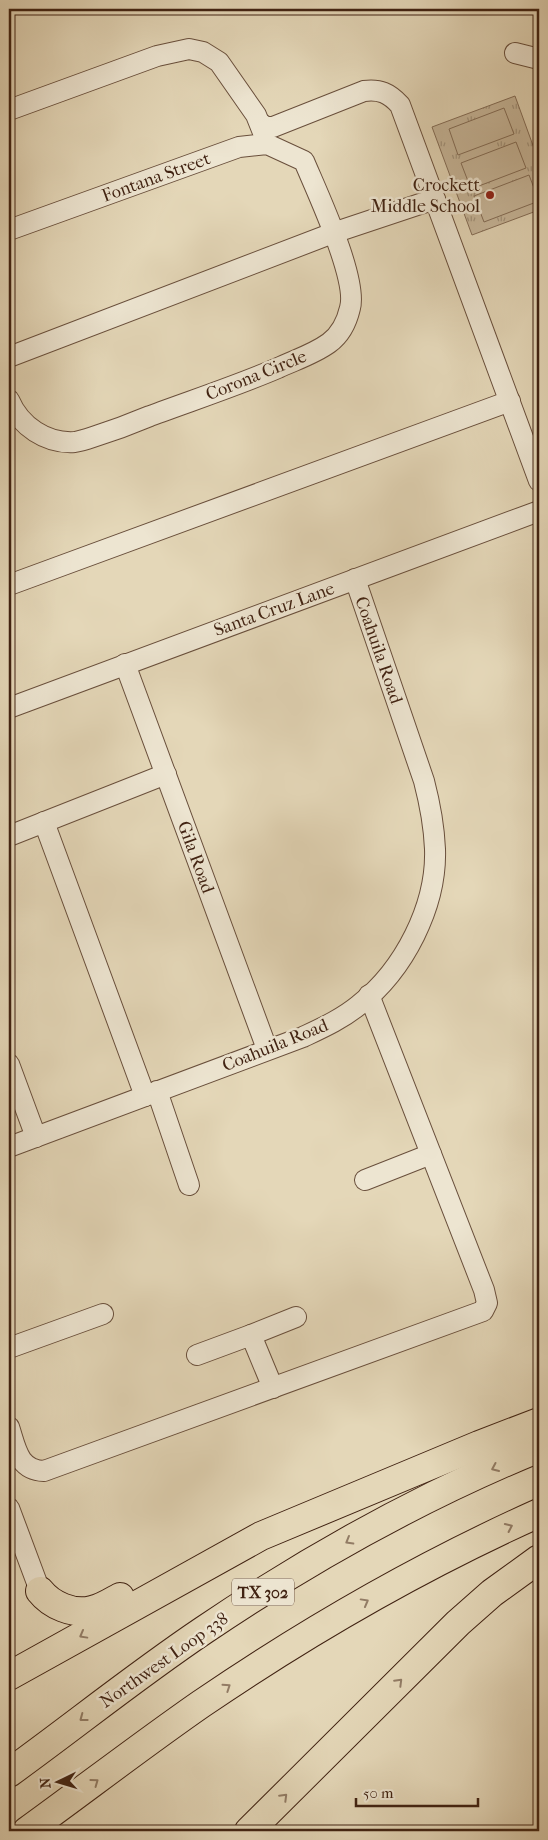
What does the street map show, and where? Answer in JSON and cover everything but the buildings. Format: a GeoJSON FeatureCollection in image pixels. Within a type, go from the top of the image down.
{"type":"FeatureCollection","features":[{"type":"Feature","properties":{"kind":"highway"},"geometry":{"type":"LineString","coordinates":[[9,1676],[262,1536],[539,1422]]}},
{"type":"Feature","properties":{"kind":"highway","name":"Northwest Loop 338"},"geometry":{"type":"LineString","coordinates":[[9,1773],[197,1635],[308,1564],[417,1505],[539,1448]]}},
{"type":"Feature","properties":{"kind":"highway"},"geometry":{"type":"LineString","coordinates":[[40,1591],[52,1603],[64,1608],[83,1612],[92,1610],[218,1544],[359,1484],[412,1473]]}},
{"type":"Feature","properties":{"kind":"highway"},"geometry":{"type":"LineString","coordinates":[[27,1831],[200,1705],[305,1637],[414,1575],[539,1513]]}},
{"type":"Feature","properties":{"kind":"highway"},"geometry":{"type":"LineString","coordinates":[[249,1831],[458,1623],[492,1593],[539,1560]]}},
{"type":"Feature","properties":{"kind":"street"},"geometry":{"type":"LineString","coordinates":[[9,110],[157,56],[189,49],[203,52],[219,62],[256,114],[267,144]]}},
{"type":"Feature","properties":{"kind":"street"},"geometry":{"type":"LineString","coordinates":[[515,52],[539,59]]}},
{"type":"Feature","properties":{"kind":"street"},"geometry":{"type":"LineString","coordinates":[[260,123],[266,127],[273,127],[364,91],[375,90],[385,92],[400,104],[539,481]]}},
{"type":"Feature","properties":{"kind":"street","name":"Corona Circle"},"geometry":{"type":"LineString","coordinates":[[9,400],[21,420],[34,431],[47,438],[64,442],[77,442],[230,386],[309,354],[330,342],[347,320],[351,306],[351,292],[346,269],[304,161],[267,144]]}},
{"type":"Feature","properties":{"kind":"street","name":"Fontana Street"},"geometry":{"type":"LineString","coordinates":[[9,230],[239,147],[267,144]]}},
{"type":"Feature","properties":{"kind":"street"},"geometry":{"type":"LineString","coordinates":[[9,357],[333,234],[435,199]]}},
{"type":"Feature","properties":{"kind":"street"},"geometry":{"type":"LineString","coordinates":[[9,585],[510,401]]}},
{"type":"Feature","properties":{"kind":"street","name":"Santa Cruz Lane"},"geometry":{"type":"LineString","coordinates":[[9,708],[539,511]]}},
{"type":"Feature","properties":{"kind":"street","name":"Coahuila Road"},"geometry":{"type":"LineString","coordinates":[[9,1147],[302,1037],[330,1024],[360,1005],[385,980],[406,951],[422,920],[431,886],[435,851],[432,816],[424,781],[355,579]]}},
{"type":"Feature","properties":{"kind":"street","name":"Gila Road"},"geometry":{"type":"LineString","coordinates":[[125,664],[268,1049]]}},
{"type":"Feature","properties":{"kind":"street"},"geometry":{"type":"LineString","coordinates":[[9,836],[166,774]]}},
{"type":"Feature","properties":{"kind":"street"},"geometry":{"type":"LineString","coordinates":[[44,822],[151,1094],[189,1185]]}},
{"type":"Feature","properties":{"kind":"street"},"geometry":{"type":"LineString","coordinates":[[9,1427],[17,1452],[24,1464],[33,1471],[44,1471],[483,1312],[487,1303],[484,1290],[370,995]]}},
{"type":"Feature","properties":{"kind":"street"},"geometry":{"type":"LineString","coordinates":[[9,1064],[36,1137]]}},
{"type":"Feature","properties":{"kind":"street"},"geometry":{"type":"LineString","coordinates":[[365,1180],[431,1154]]}},
{"type":"Feature","properties":{"kind":"street"},"geometry":{"type":"LineString","coordinates":[[9,1348],[103,1314]]}},
{"type":"Feature","properties":{"kind":"street"},"geometry":{"type":"LineString","coordinates":[[198,1355],[296,1317]]}},
{"type":"Feature","properties":{"kind":"street"},"geometry":{"type":"LineString","coordinates":[[252,1335],[273,1388]]}},
{"type":"Feature","properties":{"kind":"street"},"geometry":{"type":"LineString","coordinates":[[9,1508],[40,1591]]}},
{"type":"Feature","properties":{"kind":"green space"},"geometry":{"type":"Polygon","coordinates":[[[515,96],[539,162],[539,210],[472,235],[432,127],[515,96]]]}},
{"type":"Feature","properties":{"kind":"green space"},"geometry":{"type":"Polygon","coordinates":[[[504,108],[514,134],[458,155],[449,129],[504,108]]]}},
{"type":"Feature","properties":{"kind":"green space"},"geometry":{"type":"Polygon","coordinates":[[[516,142],[526,168],[471,189],[461,163],[516,142]]]}},
{"type":"Feature","properties":{"kind":"green space"},"geometry":{"type":"Polygon","coordinates":[[[529,175],[539,201],[484,222],[474,196],[529,175]]]}},
{"type":"Feature","properties":{"kind":"place","name":"Crockett Middle School"},"geometry":{"type":"Point","coordinates":[490,195]}}]}
